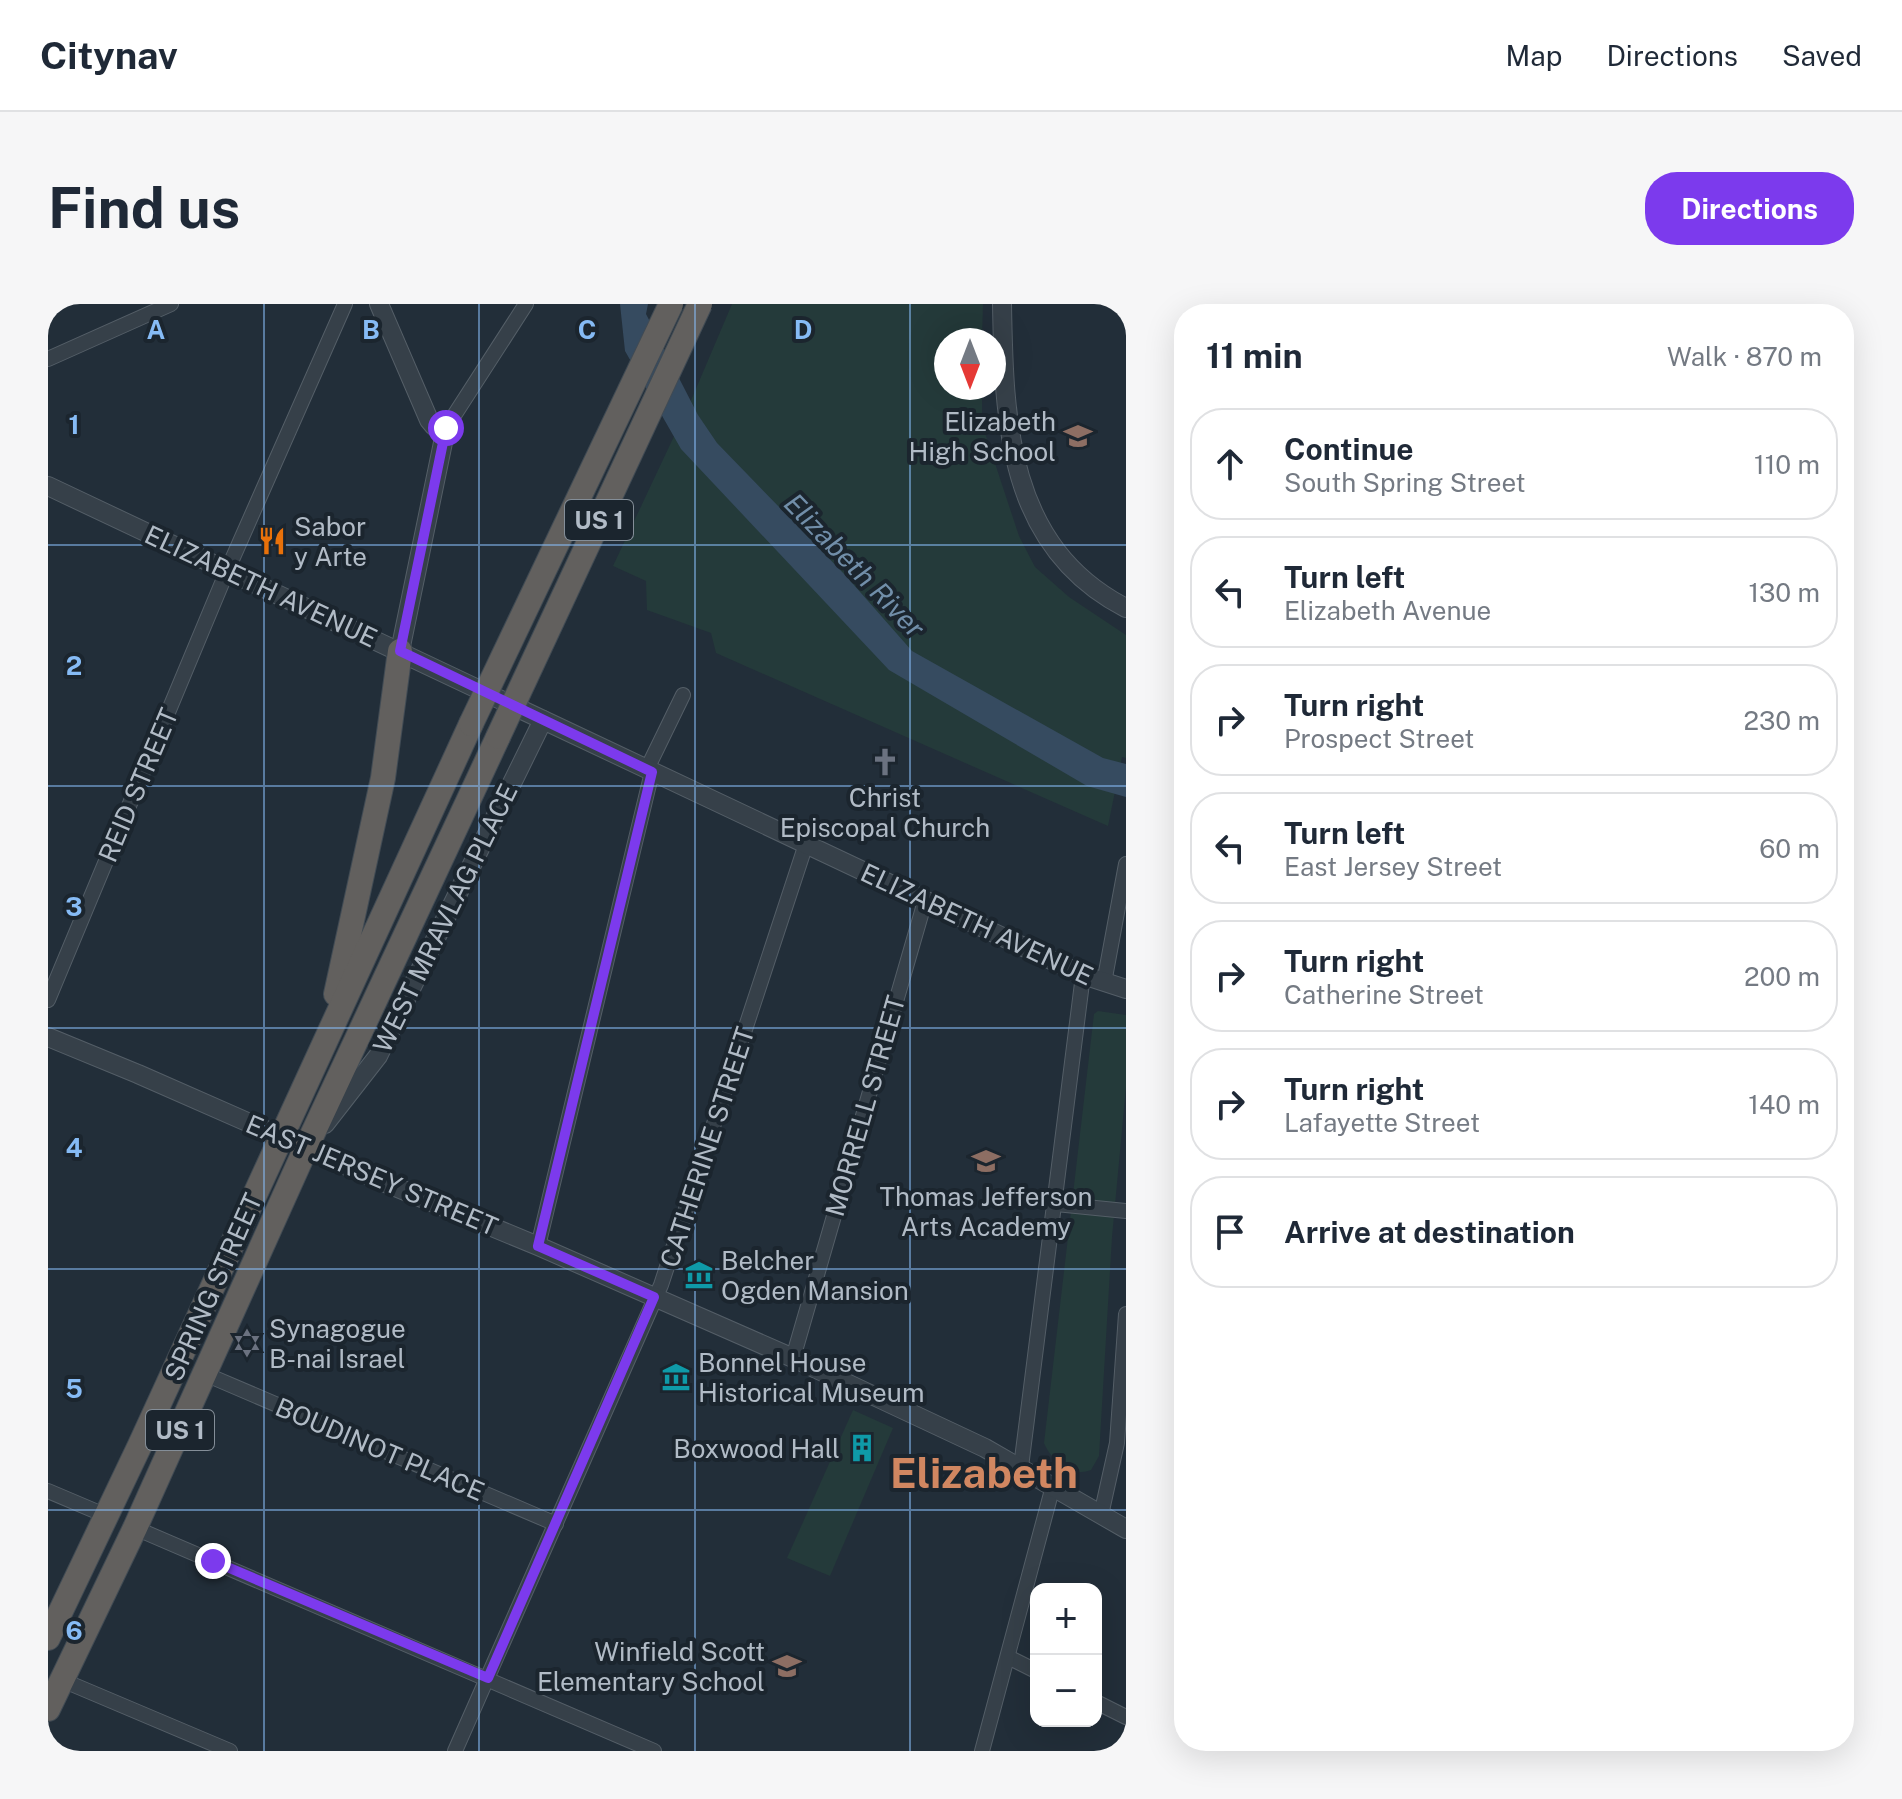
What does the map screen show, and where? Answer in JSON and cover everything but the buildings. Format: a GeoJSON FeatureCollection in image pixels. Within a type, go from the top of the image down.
{"type":"FeatureCollection","features":[{"type":"Feature","properties":{"kind":"highway","name":"US 1"},"geometry":{"type":"LineString","coordinates":[[282,1138],[471,724],[671,304]]}},
{"type":"Feature","properties":{"kind":"highway","name":"US 1"},"geometry":{"type":"LineString","coordinates":[[306,1148],[700,304]]}},
{"type":"Feature","properties":{"kind":"highway"},"geometry":{"type":"LineString","coordinates":[[322,1050],[359,896],[383,778],[400,651]]}},
{"type":"Feature","properties":{"kind":"highway","name":"SPRING STREET"},"geometry":{"type":"LineString","coordinates":[[48,1638],[282,1138]]}},
{"type":"Feature","properties":{"kind":"highway","name":"SPRING STREET"},"geometry":{"type":"LineString","coordinates":[[48,1709],[135,1528],[306,1148]]}},
{"type":"Feature","properties":{"kind":"street"},"geometry":{"type":"LineString","coordinates":[[48,359],[171,304]]}},
{"type":"Feature","properties":{"kind":"street","name":"REID STREET"},"geometry":{"type":"LineString","coordinates":[[48,1000],[227,571],[345,304]]}},
{"type":"Feature","properties":{"kind":"street"},"geometry":{"type":"LineString","coordinates":[[379,304],[429,420],[434,426],[446,428]]}},
{"type":"Feature","properties":{"kind":"street"},"geometry":{"type":"LineString","coordinates":[[400,651],[446,428],[526,304]]}},
{"type":"Feature","properties":{"kind":"street"},"geometry":{"type":"LineString","coordinates":[[1002,304],[1005,406],[1012,446],[1027,497],[1043,530],[1063,559],[1094,589],[1126,608]]}},
{"type":"Feature","properties":{"kind":"street","name":"ELIZABETH AVENUE"},"geometry":{"type":"LineString","coordinates":[[48,486],[1083,975],[1126,989]]}},
{"type":"Feature","properties":{"kind":"street"},"geometry":{"type":"LineString","coordinates":[[538,1246],[650,770],[683,695]]}},
{"type":"Feature","properties":{"kind":"street","name":"WEST MRAVLAG PLACE"},"geometry":{"type":"LineString","coordinates":[[306,1148],[378,1056],[543,720]]}},
{"type":"Feature","properties":{"kind":"street","name":"CATHERINE STREET"},"geometry":{"type":"LineString","coordinates":[[455,1751],[661,1285],[806,844]]}},
{"type":"Feature","properties":{"kind":"street"},"geometry":{"type":"LineString","coordinates":[[1104,983],[1126,864]]}},
{"type":"Feature","properties":{"kind":"street","name":"MORRELL STREET"},"geometry":{"type":"LineString","coordinates":[[793,1358],[925,901]]}},
{"type":"Feature","properties":{"kind":"street"},"geometry":{"type":"LineString","coordinates":[[1021,1467],[1083,975]]}},
{"type":"Feature","properties":{"kind":"street","name":"EAST JERSEY STREET"},"geometry":{"type":"LineString","coordinates":[[48,1037],[793,1358],[1021,1467],[1126,1529]]}},
{"type":"Feature","properties":{"kind":"street"},"geometry":{"type":"LineString","coordinates":[[1056,1204],[1126,1211]]}},
{"type":"Feature","properties":{"kind":"street"},"geometry":{"type":"LineString","coordinates":[[1101,1515],[1117,1443],[1126,1314]]}},
{"type":"Feature","properties":{"kind":"street","name":"BOUDINOT PLACE"},"geometry":{"type":"LineString","coordinates":[[205,1374],[556,1524]]}},
{"type":"Feature","properties":{"kind":"street"},"geometry":{"type":"LineString","coordinates":[[982,1751],[1053,1486]]}},
{"type":"Feature","properties":{"kind":"street"},"geometry":{"type":"LineString","coordinates":[[48,1491],[107,1516]]}},
{"type":"Feature","properties":{"kind":"street"},"geometry":{"type":"LineString","coordinates":[[135,1528],[654,1751]]}},
{"type":"Feature","properties":{"kind":"street"},"geometry":{"type":"LineString","coordinates":[[1008,1657],[1030,1668]]}},
{"type":"Feature","properties":{"kind":"street"},"geometry":{"type":"LineString","coordinates":[[62,1680],[230,1751]]}},
{"type":"Feature","properties":{"kind":"street"},"geometry":{"type":"LineString","coordinates":[[1102,1705],[1126,1717]]}},
{"type":"Feature","properties":{"kind":"green space"},"geometry":{"type":"Polygon","coordinates":[[[732,304],[983,304],[982,328],[934,328],[934,400],[982,400],[982,424],[1019,536],[1035,567],[1069,597],[1126,635],[1126,758],[1122,757],[1108,826],[716,653],[711,633],[647,610],[646,581],[613,566],[692,398],[732,304]]]}},
{"type":"Feature","properties":{"kind":"green space"},"geometry":{"type":"Polygon","coordinates":[[[1098,1011],[1126,1015],[1126,1087],[1112,1237],[1099,1456],[1091,1470],[1076,1472],[1051,1456],[1044,1443],[1094,1014],[1098,1011]]]}},
{"type":"Feature","properties":{"kind":"green space"},"geometry":{"type":"Polygon","coordinates":[[[853,1410],[893,1428],[830,1576],[787,1558],[853,1410]]]}},
{"type":"Feature","properties":{"kind":"water"},"geometry":{"type":"Polygon","coordinates":[[[620,304],[648,304],[646,314],[698,415],[717,443],[846,576],[912,651],[1103,758],[1126,764],[1126,797],[1087,786],[889,670],[681,449],[625,351],[620,304]]]}},
{"type":"Feature","properties":{"kind":"place","name":"Elizabeth High School"},"geometry":{"type":"Point","coordinates":[1078,436]}},
{"type":"Feature","properties":{"kind":"place","name":"Sabor y Arte"},"geometry":{"type":"Point","coordinates":[272,541]}},
{"type":"Feature","properties":{"kind":"place","name":"Christ Episcopal Church"},"geometry":{"type":"Point","coordinates":[885,762]}},
{"type":"Feature","properties":{"kind":"place","name":"Thomas Jefferson Arts Academy"},"geometry":{"type":"Point","coordinates":[986,1161]}},
{"type":"Feature","properties":{"kind":"place","name":"Belcher Ogden Mansion"},"geometry":{"type":"Point","coordinates":[699,1275]}},
{"type":"Feature","properties":{"kind":"place","name":"Synagogue B-nai Israel"},"geometry":{"type":"Point","coordinates":[247,1343]}},
{"type":"Feature","properties":{"kind":"place","name":"Bonnel House Historical Museum"},"geometry":{"type":"Point","coordinates":[676,1377]}},
{"type":"Feature","properties":{"kind":"place","name":"Boxwood Hall"},"geometry":{"type":"Point","coordinates":[862,1448]}},
{"type":"Feature","properties":{"kind":"place","name":"Winfield Scott Elementary School"},"geometry":{"type":"Point","coordinates":[787,1666]}},
{"type":"Feature","properties":{"kind":"district","name":"Elizabeth"},"geometry":{"type":"Point","coordinates":[984,1472]}},
{"type":"Feature","properties":{"kind":"route"},"geometry":{"type":"LineString","coordinates":[[213,1561],[488,1678],[654,1297],[538,1246],[652,772],[400,651],[446,428]]}},
{"type":"Feature","properties":{"kind":"water label","name":"Elizabeth River"},"geometry":{"type":"Point","coordinates":[855,565]}}]}
